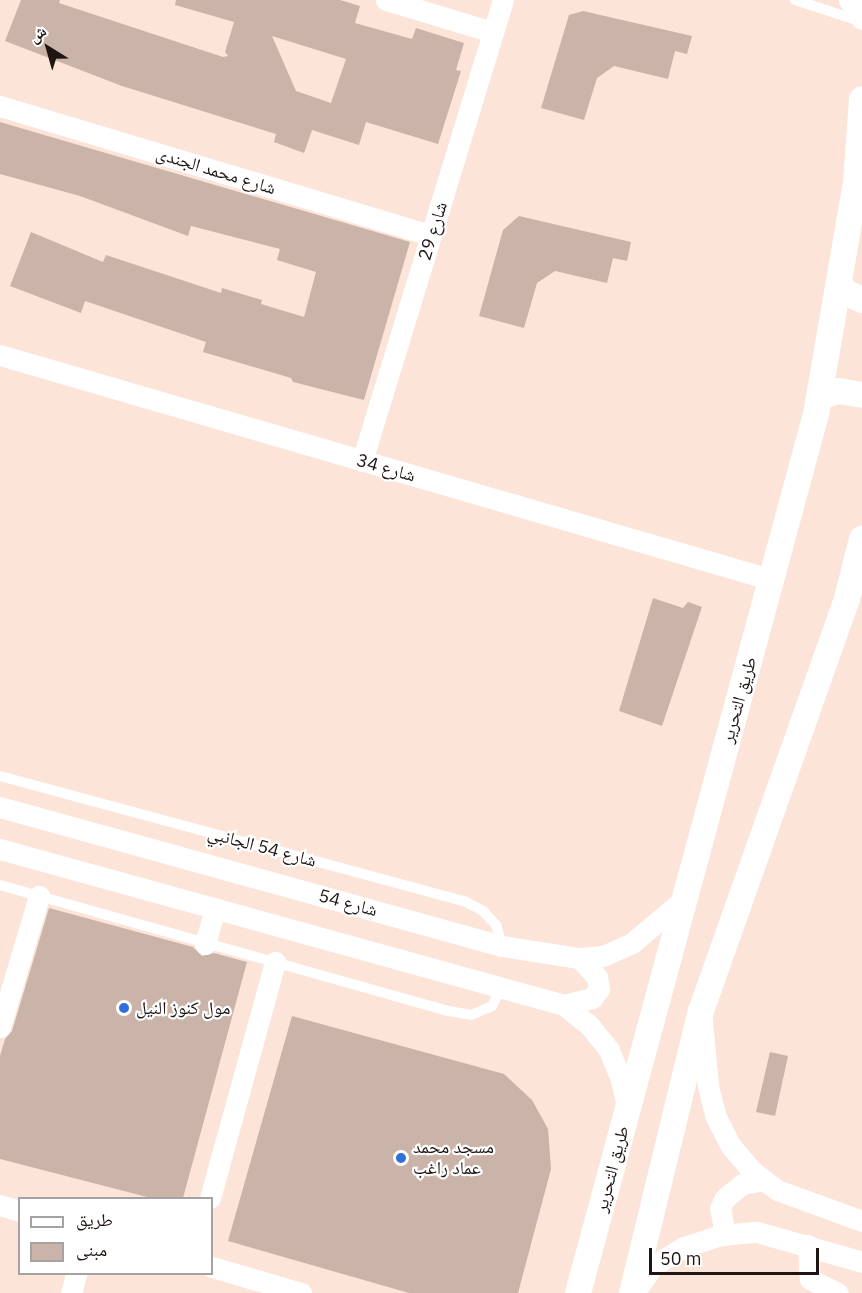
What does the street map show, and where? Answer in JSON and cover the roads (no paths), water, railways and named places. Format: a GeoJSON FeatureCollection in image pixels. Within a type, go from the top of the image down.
{"type":"FeatureCollection","features":[{"type":"Feature","properties":{"kind":"street"},"geometry":{"type":"LineString","coordinates":[[386,0],[493,32]]}},
{"type":"Feature","properties":{"kind":"street","name":"شارع 29"},"geometry":{"type":"LineString","coordinates":[[362,461],[503,0]]}},
{"type":"Feature","properties":{"kind":"street"},"geometry":{"type":"LineString","coordinates":[[849,0],[862,21]]}},
{"type":"Feature","properties":{"kind":"street","name":"طريق التحرير"},"geometry":{"type":"LineString","coordinates":[[578,1293],[683,900],[773,580],[820,397],[856,183],[862,99]]}},
{"type":"Feature","properties":{"kind":"street","name":"شارع محمد الجندى"},"geometry":{"type":"LineString","coordinates":[[0,106],[431,235]]}},
{"type":"Feature","properties":{"kind":"street"},"geometry":{"type":"LineString","coordinates":[[839,282],[845,292],[862,300]]}},
{"type":"Feature","properties":{"kind":"street","name":"شارع 34"},"geometry":{"type":"LineString","coordinates":[[0,355],[773,580]]}},
{"type":"Feature","properties":{"kind":"street"},"geometry":{"type":"LineString","coordinates":[[820,397],[838,391],[862,395]]}},
{"type":"Feature","properties":{"kind":"street"},"geometry":{"type":"LineString","coordinates":[[633,1293],[701,1011],[855,601],[862,539]]}},
{"type":"Feature","properties":{"kind":"street","name":"شارع 54"},"geometry":{"type":"LineString","coordinates":[[0,807],[502,946],[579,958],[603,956],[632,943],[683,900]]}},
{"type":"Feature","properties":{"kind":"street"},"geometry":{"type":"LineString","coordinates":[[0,849],[564,1005],[589,1025],[609,1050],[621,1080],[628,1110]]}},
{"type":"Feature","properties":{"kind":"street"},"geometry":{"type":"LineString","coordinates":[[0,1027],[39,896]]}},
{"type":"Feature","properties":{"kind":"street"},"geometry":{"type":"LineString","coordinates":[[205,944],[215,908]]}},
{"type":"Feature","properties":{"kind":"street"},"geometry":{"type":"LineString","coordinates":[[564,1005],[592,998],[599,989],[597,976],[579,958]]}},
{"type":"Feature","properties":{"kind":"street"},"geometry":{"type":"LineString","coordinates":[[210,1197],[275,962]]}},
{"type":"Feature","properties":{"kind":"street"},"geometry":{"type":"LineString","coordinates":[[701,1011],[708,1086],[716,1117],[731,1146],[777,1190],[862,1221]]}},
{"type":"Feature","properties":{"kind":"street"},"geometry":{"type":"LineString","coordinates":[[725,1234],[720,1208],[725,1198],[742,1184],[764,1180]]}},
{"type":"Feature","properties":{"kind":"street"},"geometry":{"type":"LineString","coordinates":[[0,1205],[18,1210]]}},
{"type":"Feature","properties":{"kind":"street"},"geometry":{"type":"LineString","coordinates":[[633,1293],[653,1266],[684,1247],[725,1234],[758,1232],[862,1262]]}},
{"type":"Feature","properties":{"kind":"street"},"geometry":{"type":"LineString","coordinates":[[808,1245],[810,1279],[838,1293]]}},
{"type":"Feature","properties":{"kind":"street"},"geometry":{"type":"LineString","coordinates":[[213,1267],[301,1293]]}},
{"type":"Feature","properties":{"kind":"street"},"geometry":{"type":"LineString","coordinates":[[71,1293],[76,1275]]}},
{"type":"Feature","properties":{"kind":"lane"},"geometry":{"type":"LineString","coordinates":[[795,0],[862,21]]}},
{"type":"Feature","properties":{"kind":"lane","name":"شارع 54 الجانبي"},"geometry":{"type":"LineString","coordinates":[[0,776],[466,902],[483,911],[496,925],[502,946]]}},
{"type":"Feature","properties":{"kind":"lane"},"geometry":{"type":"LineString","coordinates":[[0,885],[205,944],[471,1015],[492,1006],[502,986]]}},
{"type":"Feature","properties":{"kind":"place","name":"مول كنوز النيل"},"geometry":{"type":"Point","coordinates":[124,1008]}},
{"type":"Feature","properties":{"kind":"place","name":"مسجد محمد عماد راغب"},"geometry":{"type":"Point","coordinates":[401,1158]}}]}
